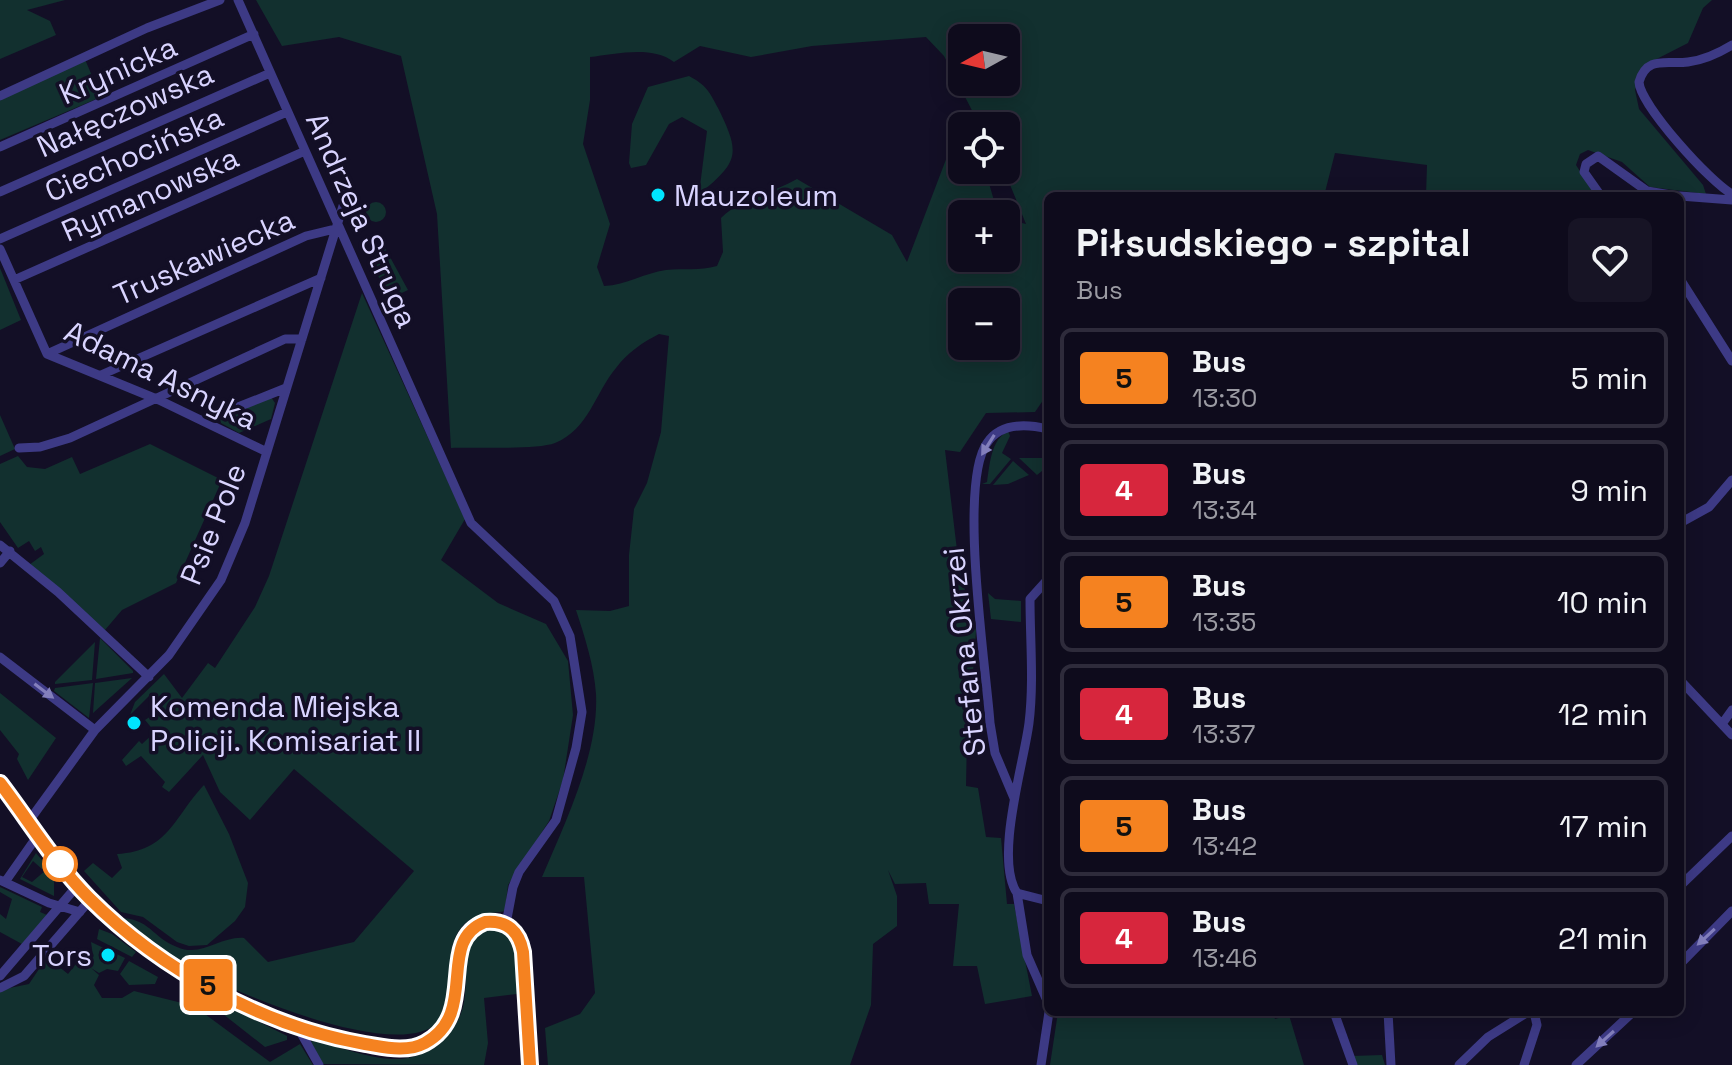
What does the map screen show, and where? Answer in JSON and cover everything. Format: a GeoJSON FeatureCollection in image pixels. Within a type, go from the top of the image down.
{"type":"FeatureCollection","features":[{"type":"Feature","properties":{"kind":"street"},"geometry":{"type":"LineString","coordinates":[[0,96],[147,28],[220,0]]}},
{"type":"Feature","properties":{"kind":"street","name":"Andrzeja Struga"},"geometry":{"type":"LineString","coordinates":[[238,0],[471,523],[554,601],[564,616],[582,712],[569,780],[556,820],[519,872],[506,924]]}},
{"type":"Feature","properties":{"kind":"street","name":"Krynicka"},"geometry":{"type":"LineString","coordinates":[[0,147],[254,34]]}},
{"type":"Feature","properties":{"kind":"street"},"geometry":{"type":"LineString","coordinates":[[1732,45],[1692,62],[1650,64],[1639,82],[1651,109],[1715,184],[1732,194]]}},
{"type":"Feature","properties":{"kind":"street","name":"Nałęczowska"},"geometry":{"type":"LineString","coordinates":[[0,192],[270,73]]}},
{"type":"Feature","properties":{"kind":"street","name":"Ciechocińska"},"geometry":{"type":"LineString","coordinates":[[0,239],[287,112]]}},
{"type":"Feature","properties":{"kind":"street","name":"Rymanowska"},"geometry":{"type":"LineString","coordinates":[[14,280],[305,151]]}},
{"type":"Feature","properties":{"kind":"street"},"geometry":{"type":"LineString","coordinates":[[1598,192],[1584,172],[1586,164],[1598,156],[1647,191],[1653,192]]}},
{"type":"Feature","properties":{"kind":"street","name":"Psie Pole"},"geometry":{"type":"LineString","coordinates":[[29,821],[95,730],[149,677],[188,632],[221,580],[245,523],[339,228],[347,193]]}},
{"type":"Feature","properties":{"kind":"street"},"geometry":{"type":"LineString","coordinates":[[1684,196],[1732,200]]}},
{"type":"Feature","properties":{"kind":"street","name":"Truskawiecka"},"geometry":{"type":"LineString","coordinates":[[47,354],[302,238],[339,228]]}},
{"type":"Feature","properties":{"kind":"street","name":"Adama Asnyka"},"geometry":{"type":"LineString","coordinates":[[0,249],[47,354],[159,400],[267,452]]}},
{"type":"Feature","properties":{"kind":"street"},"geometry":{"type":"LineString","coordinates":[[101,375],[321,278]]}},
{"type":"Feature","properties":{"kind":"street"},"geometry":{"type":"LineString","coordinates":[[1684,285],[1732,361]]}},
{"type":"Feature","properties":{"kind":"street"},"geometry":{"type":"LineString","coordinates":[[19,448],[59,442],[159,400],[285,339],[302,339]]}},
{"type":"Feature","properties":{"kind":"street"},"geometry":{"type":"LineString","coordinates":[[203,421],[286,388]]}},
{"type":"Feature","properties":{"kind":"street","name":"Stefana Okrzei"},"geometry":{"type":"LineString","coordinates":[[1014,798],[995,753],[990,723],[974,510],[982,452],[989,440],[1001,430],[1017,426],[1044,429]]}},
{"type":"Feature","properties":{"kind":"street"},"geometry":{"type":"LineString","coordinates":[[1684,521],[1709,507],[1732,480]]}},
{"type":"Feature","properties":{"kind":"street"},"geometry":{"type":"LineString","coordinates":[[0,545],[149,677]]}},
{"type":"Feature","properties":{"kind":"street"},"geometry":{"type":"LineString","coordinates":[[0,563],[10,551]]}},
{"type":"Feature","properties":{"kind":"street","name":"Stefana Okrzei"},"geometry":{"type":"LineString","coordinates":[[1014,798],[1029,722],[1030,599],[1044,583]]}},
{"type":"Feature","properties":{"kind":"street"},"geometry":{"type":"LineString","coordinates":[[0,657],[95,730]]}},
{"type":"Feature","properties":{"kind":"street"},"geometry":{"type":"LineString","coordinates":[[1684,684],[1732,735]]}},
{"type":"Feature","properties":{"kind":"street"},"geometry":{"type":"LineString","coordinates":[[1722,724],[1732,710]]}},
{"type":"Feature","properties":{"kind":"street"},"geometry":{"type":"LineString","coordinates":[[0,783],[77,886],[146,946],[187,973],[302,1029],[394,1048],[420,1045],[435,1037],[452,1016],[464,938],[485,922],[506,924],[518,936],[523,952],[530,1065]]}},
{"type":"Feature","properties":{"kind":"street"},"geometry":{"type":"LineString","coordinates":[[1014,798],[1011,879],[1017,893],[1027,955],[1044,994]]}},
{"type":"Feature","properties":{"kind":"street"},"geometry":{"type":"LineString","coordinates":[[38,835],[2,881],[80,912]]}},
{"type":"Feature","properties":{"kind":"street"},"geometry":{"type":"LineString","coordinates":[[1684,882],[1732,836]]}},
{"type":"Feature","properties":{"kind":"street"},"geometry":{"type":"LineString","coordinates":[[0,976],[77,886]]}},
{"type":"Feature","properties":{"kind":"street"},"geometry":{"type":"LineString","coordinates":[[1017,893],[1044,900]]}},
{"type":"Feature","properties":{"kind":"street"},"geometry":{"type":"LineString","coordinates":[[0,988],[24,976],[90,900]]}},
{"type":"Feature","properties":{"kind":"street"},"geometry":{"type":"LineString","coordinates":[[1684,960],[1732,911]]}},
{"type":"Feature","properties":{"kind":"street"},"geometry":{"type":"LineString","coordinates":[[1041,1065],[1048,1016]]}},
{"type":"Feature","properties":{"kind":"street"},"geometry":{"type":"LineString","coordinates":[[1335,1016],[1353,1065]]}},
{"type":"Feature","properties":{"kind":"street"},"geometry":{"type":"LineString","coordinates":[[1388,1016],[1391,1065]]}},
{"type":"Feature","properties":{"kind":"street"},"geometry":{"type":"LineString","coordinates":[[1459,1065],[1488,1037],[1522,1016]]}},
{"type":"Feature","properties":{"kind":"street"},"geometry":{"type":"LineString","coordinates":[[1535,1016],[1537,1025]]}},
{"type":"Feature","properties":{"kind":"street"},"geometry":{"type":"LineString","coordinates":[[1524,1065],[1541,1016]]}},
{"type":"Feature","properties":{"kind":"street"},"geometry":{"type":"LineString","coordinates":[[1576,1065],[1629,1016]]}},
{"type":"Feature","properties":{"kind":"street"},"geometry":{"type":"LineString","coordinates":[[302,1029],[301,1033],[319,1065]]}},
{"type":"Feature","properties":{"kind":"green space"},"geometry":{"type":"Polygon","coordinates":[[[0,0],[65,0],[27,10],[50,21],[56,35],[0,59],[0,0]]]}},
{"type":"Feature","properties":{"kind":"green space"},"geometry":{"type":"Polygon","coordinates":[[[256,0],[1712,0],[1703,8],[1688,43],[1643,66],[1635,90],[1639,109],[1703,185],[1706,194],[1650,187],[1622,162],[1588,150],[1580,154],[1576,165],[1593,192],[1426,192],[1427,165],[1335,153],[1325,192],[1044,192],[1044,399],[1035,412],[986,413],[960,452],[945,450],[959,567],[976,631],[972,685],[968,684],[966,786],[978,788],[986,837],[1001,838],[1007,904],[1014,904],[1032,996],[985,1004],[977,966],[953,966],[959,904],[929,904],[926,883],[895,884],[888,870],[897,896],[897,926],[873,944],[871,1005],[850,1065],[548,1065],[545,1028],[580,1014],[595,993],[584,877],[542,877],[579,787],[595,717],[593,673],[576,610],[610,611],[629,606],[629,555],[634,509],[647,483],[661,432],[669,336],[659,334],[625,357],[584,420],[567,437],[546,445],[451,448],[437,214],[401,56],[339,37],[282,46],[256,0]],[[948,24],[948,64],[926,37],[812,46],[751,57],[700,46],[674,62],[645,52],[590,57],[590,100],[583,144],[610,224],[597,267],[604,286],[666,270],[717,266],[723,252],[721,218],[738,205],[797,179],[892,235],[907,262],[948,154],[948,184],[989,184],[994,200],[948,200],[948,272],[1020,272],[1020,222],[1026,224],[1020,200],[1016,200],[1010,184],[1020,184],[1020,112],[973,112],[965,96],[1020,96],[1020,24],[948,24]]]}},
{"type":"Feature","properties":{"kind":"green space"},"geometry":{"type":"Polygon","coordinates":[[[84,57],[101,97],[0,140],[0,100],[84,57]]]}},
{"type":"Feature","properties":{"kind":"green space"},"geometry":{"type":"Polygon","coordinates":[[[689,76],[712,97],[732,146],[729,164],[699,194],[707,131],[682,117],[669,124],[646,165],[631,168],[629,163],[632,124],[648,87],[689,76]]]}},
{"type":"Feature","properties":{"kind":"green space"},"geometry":{"type":"Polygon","coordinates":[[[376,202],[383,205],[386,212],[383,219],[376,222],[369,219],[366,212],[369,205],[376,202]]]}},
{"type":"Feature","properties":{"kind":"green space"},"geometry":{"type":"Polygon","coordinates":[[[384,246],[408,290],[389,299],[373,265],[378,263],[373,251],[384,246]]]}},
{"type":"Feature","properties":{"kind":"green space"},"geometry":{"type":"Polygon","coordinates":[[[0,268],[21,320],[0,330],[0,268]]]}},
{"type":"Feature","properties":{"kind":"green space"},"geometry":{"type":"Polygon","coordinates":[[[362,293],[465,519],[441,560],[498,603],[546,624],[568,661],[573,715],[563,780],[549,821],[508,885],[505,911],[475,917],[463,926],[452,950],[445,1009],[439,1022],[417,1033],[385,1034],[347,1028],[265,1002],[170,958],[116,918],[143,924],[168,943],[186,950],[244,938],[268,962],[354,942],[414,871],[294,769],[250,820],[220,792],[203,755],[169,792],[162,787],[165,782],[141,756],[126,766],[122,760],[139,741],[142,744],[155,732],[145,720],[162,709],[150,695],[130,715],[135,702],[164,674],[182,698],[208,663],[215,668],[255,607],[269,576],[362,293]]]}},
{"type":"Feature","properties":{"kind":"green space"},"geometry":{"type":"Polygon","coordinates":[[[271,397],[275,403],[271,419],[239,433],[221,423],[220,418],[271,397]]]}},
{"type":"Feature","properties":{"kind":"green space"},"geometry":{"type":"Polygon","coordinates":[[[0,415],[15,449],[0,456],[0,415]]]}},
{"type":"Feature","properties":{"kind":"green space"},"geometry":{"type":"Polygon","coordinates":[[[1008,431],[1010,436],[1002,453],[1011,459],[990,484],[982,484],[987,482],[995,446],[1008,431]]]}},
{"type":"Feature","properties":{"kind":"green space"},"geometry":{"type":"Polygon","coordinates":[[[150,444],[222,480],[176,583],[122,610],[105,630],[29,565],[44,554],[41,547],[35,551],[29,541],[18,548],[0,522],[0,464],[18,456],[27,467],[45,469],[72,457],[80,474],[150,444]]]}},
{"type":"Feature","properties":{"kind":"green space"},"geometry":{"type":"Polygon","coordinates":[[[1019,458],[1044,458],[1042,471],[1037,475],[1019,458]]]}},
{"type":"Feature","properties":{"kind":"green space"},"geometry":{"type":"Polygon","coordinates":[[[1013,461],[1029,475],[1008,484],[993,485],[1013,461]]]}},
{"type":"Feature","properties":{"kind":"green space"},"geometry":{"type":"Polygon","coordinates":[[[988,593],[995,599],[1021,601],[1021,622],[991,619],[988,593]]]}},
{"type":"Feature","properties":{"kind":"green space"},"geometry":{"type":"Polygon","coordinates":[[[100,638],[133,671],[133,673],[96,679],[100,638]]]}},
{"type":"Feature","properties":{"kind":"green space"},"geometry":{"type":"Polygon","coordinates":[[[95,642],[92,680],[55,684],[55,682],[95,642]]]}},
{"type":"Feature","properties":{"kind":"green space"},"geometry":{"type":"Polygon","coordinates":[[[132,678],[93,713],[95,683],[132,678]]]}},
{"type":"Feature","properties":{"kind":"green space"},"geometry":{"type":"Polygon","coordinates":[[[93,683],[89,718],[54,691],[55,688],[93,683]]]}},
{"type":"Feature","properties":{"kind":"green space"},"geometry":{"type":"Polygon","coordinates":[[[0,693],[56,738],[28,780],[17,759],[19,754],[0,730],[0,693]]]}},
{"type":"Feature","properties":{"kind":"green space"},"geometry":{"type":"Polygon","coordinates":[[[204,785],[229,834],[248,883],[245,907],[235,921],[207,945],[189,946],[177,942],[143,917],[121,912],[84,871],[93,863],[112,878],[122,868],[117,854],[134,852],[159,840],[204,785]]]}},
{"type":"Feature","properties":{"kind":"green space"},"geometry":{"type":"Polygon","coordinates":[[[36,853],[47,866],[42,869],[33,861],[22,877],[32,882],[46,870],[54,880],[54,896],[20,879],[36,853]]]}},
{"type":"Feature","properties":{"kind":"green space"},"geometry":{"type":"Polygon","coordinates":[[[0,887],[42,907],[40,912],[47,915],[22,944],[0,932],[0,914],[6,919],[12,899],[0,892],[0,887]]]}},
{"type":"Feature","properties":{"kind":"green space"},"geometry":{"type":"Polygon","coordinates":[[[498,928],[507,930],[515,940],[517,994],[484,998],[488,1043],[484,1065],[321,1064],[310,1043],[313,1040],[392,1059],[417,1056],[438,1044],[448,1036],[461,1014],[468,951],[474,934],[498,928]]]}},
{"type":"Feature","properties":{"kind":"green space"},"geometry":{"type":"Polygon","coordinates":[[[99,929],[112,934],[136,952],[132,957],[97,939],[99,929]]]}},
{"type":"Feature","properties":{"kind":"green space"},"geometry":{"type":"Polygon","coordinates":[[[91,942],[125,958],[118,971],[107,969],[99,973],[91,968],[99,975],[94,985],[102,998],[122,998],[134,991],[194,1006],[270,1062],[300,1044],[313,1065],[0,1065],[0,990],[29,984],[47,957],[68,974],[79,960],[93,956],[91,942]]]}},
{"type":"Feature","properties":{"kind":"green space"},"geometry":{"type":"Polygon","coordinates":[[[129,961],[158,977],[155,984],[129,985],[120,974],[129,961]]]}},
{"type":"Feature","properties":{"kind":"green space"},"geometry":{"type":"Polygon","coordinates":[[[186,985],[287,1036],[287,1040],[265,1047],[186,985]]]}},
{"type":"Feature","properties":{"kind":"green space"},"geometry":{"type":"Polygon","coordinates":[[[1057,1016],[1274,1016],[1275,1019],[1289,1016],[1304,1065],[1050,1065],[1057,1016]]]}},
{"type":"Feature","properties":{"kind":"green space"},"geometry":{"type":"Polygon","coordinates":[[[1382,1055],[1385,1065],[1355,1065],[1352,1056],[1382,1055]]]}},
{"type":"Feature","properties":{"kind":"bus line","name":"5"},"geometry":{"type":"LineString","coordinates":[[0,783],[77,886],[146,946],[187,973],[249,1005],[302,1029],[345,1041],[410,1048],[435,1037],[446,1026],[457,1003],[459,960],[464,938],[476,925],[485,922],[506,924],[518,936],[523,952],[530,1065]]}},
{"type":"Feature","properties":{"kind":"place","name":"Mauzoleum"},"geometry":{"type":"Point","coordinates":[658,195]}},
{"type":"Feature","properties":{"kind":"place","name":"Komenda Miejska Policji. Komisariat II"},"geometry":{"type":"Point","coordinates":[134,723]}},
{"type":"Feature","properties":{"kind":"place","name":"Tors"},"geometry":{"type":"Point","coordinates":[108,955]}}]}
